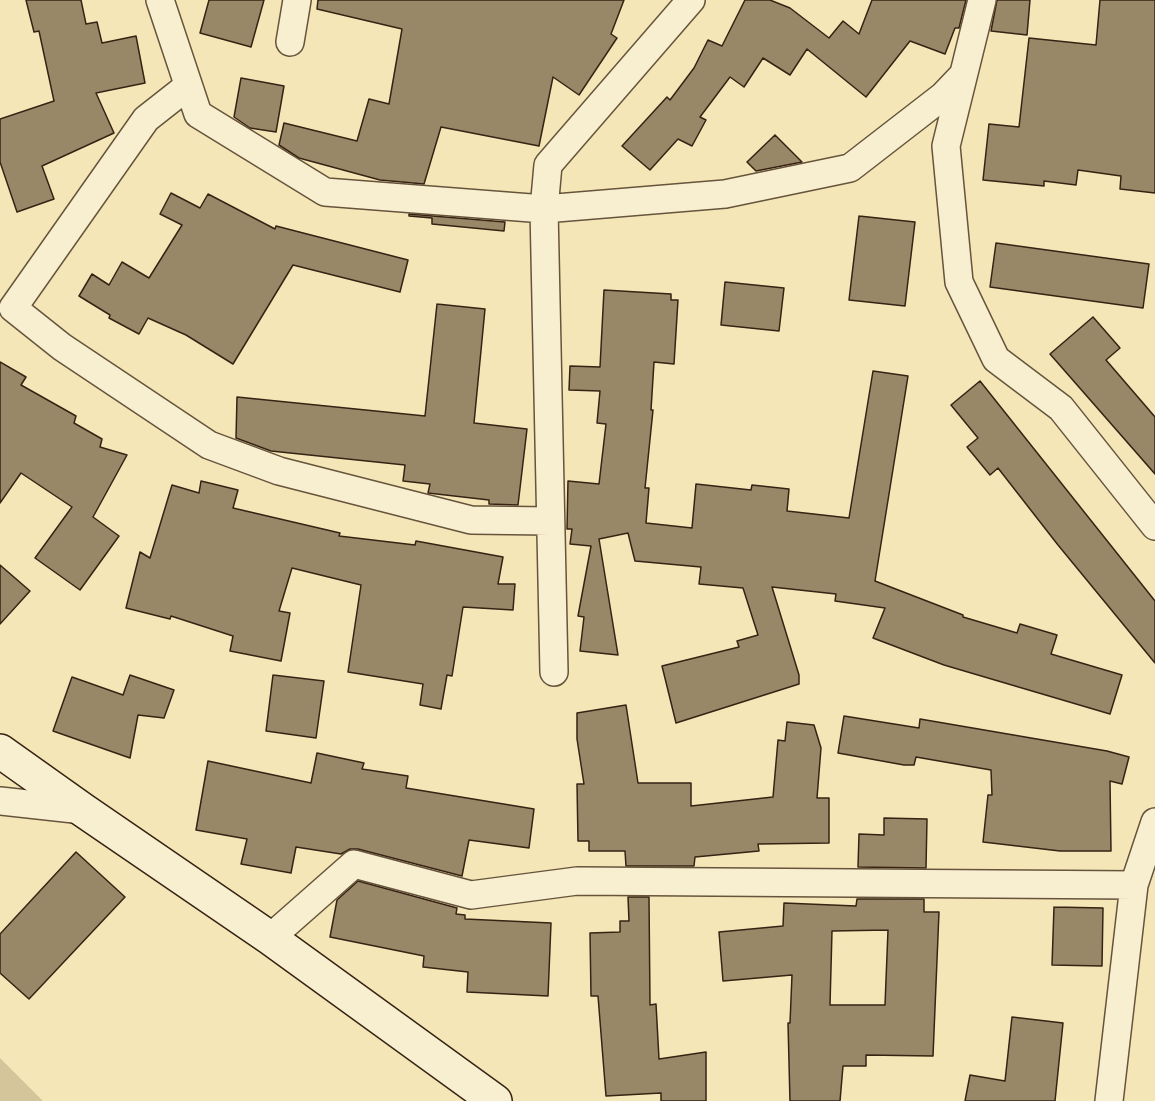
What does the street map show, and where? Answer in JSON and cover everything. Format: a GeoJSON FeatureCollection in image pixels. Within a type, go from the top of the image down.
{"type":"FeatureCollection","features":[{"type":"Feature","properties":{"kind":"main road"},"geometry":{"type":"LineString","coordinates":[[0,751],[270,938],[495,1101]]}},
{"type":"Feature","properties":{"kind":"street"},"geometry":{"type":"LineString","coordinates":[[160,0],[198,114],[326,192],[544,209],[725,194],[850,168],[944,96],[963,75]]}},
{"type":"Feature","properties":{"kind":"street"},"geometry":{"type":"LineString","coordinates":[[290,42],[297,0]]}},
{"type":"Feature","properties":{"kind":"street"},"geometry":{"type":"LineString","coordinates":[[554,672],[544,209],[548,165],[692,0]]}},
{"type":"Feature","properties":{"kind":"street"},"geometry":{"type":"LineString","coordinates":[[982,0],[946,146],[959,282],[996,359],[1061,408],[1155,526]]}},
{"type":"Feature","properties":{"kind":"street"},"geometry":{"type":"LineString","coordinates":[[188,86],[146,119],[13,308],[62,347],[209,445],[279,471],[471,520],[550,521]]}},
{"type":"Feature","properties":{"kind":"street"},"geometry":{"type":"LineString","coordinates":[[0,801],[83,810]]}},
{"type":"Feature","properties":{"kind":"street"},"geometry":{"type":"LineString","coordinates":[[1109,1101],[1134,885],[1155,822]]}},
{"type":"Feature","properties":{"kind":"street"},"geometry":{"type":"LineString","coordinates":[[270,938],[354,864],[471,896],[577,881],[1134,885]]}},
{"type":"Feature","properties":{"kind":"shaded area"},"geometry":{"type":"Polygon","coordinates":[[[0,1058],[43,1101],[0,1101],[0,1058]]]}},
{"type":"Feature","properties":{"kind":"building"},"geometry":{"type":"Polygon","coordinates":[[[26,0],[81,0],[86,24],[97,22],[102,43],[136,36],[145,83],[96,93],[114,133],[42,166],[54,199],[17,212],[0,162],[0,119],[54,101],[39,31],[34,32],[26,0]]]}},
{"type":"Feature","properties":{"kind":"building"},"geometry":{"type":"Polygon","coordinates":[[[209,0],[264,0],[251,47],[200,33],[209,0]]]}},
{"type":"Feature","properties":{"kind":"building"},"geometry":{"type":"Polygon","coordinates":[[[318,0],[624,0],[611,34],[617,38],[579,95],[553,77],[539,146],[441,127],[424,184],[380,180],[299,158],[279,145],[284,123],[357,141],[369,99],[389,104],[402,29],[317,9],[318,0]]]}},
{"type":"Feature","properties":{"kind":"building"},"geometry":{"type":"Polygon","coordinates":[[[745,0],[770,0],[790,8],[829,38],[843,21],[859,34],[872,0],[966,0],[959,28],[955,28],[945,54],[910,41],[866,97],[807,49],[790,75],[763,58],[744,87],[730,77],[700,117],[706,120],[692,146],[678,139],[650,170],[622,146],[667,97],[670,100],[694,68],[708,40],[722,46],[745,0]]]}},
{"type":"Feature","properties":{"kind":"building"},"geometry":{"type":"Polygon","coordinates":[[[997,0],[1030,0],[1027,35],[991,31],[997,0]]]}},
{"type":"Feature","properties":{"kind":"building"},"geometry":{"type":"Polygon","coordinates":[[[1100,0],[1155,0],[1155,193],[1120,189],[1121,176],[1078,170],[1076,185],[1044,181],[1044,186],[983,180],[989,124],[1019,127],[1029,38],[1096,45],[1100,0]]]}},
{"type":"Feature","properties":{"kind":"building"},"geometry":{"type":"Polygon","coordinates":[[[241,78],[284,86],[276,132],[250,128],[234,117],[241,78]]]}},
{"type":"Feature","properties":{"kind":"building"},"geometry":{"type":"Polygon","coordinates":[[[775,135],[802,162],[756,171],[747,162],[775,135]]]}},
{"type":"Feature","properties":{"kind":"building"},"geometry":{"type":"Polygon","coordinates":[[[171,193],[200,208],[208,194],[275,229],[276,226],[408,260],[400,292],[293,265],[233,364],[186,335],[148,318],[139,334],[109,318],[110,315],[79,296],[92,274],[109,285],[122,262],[149,278],[182,225],[160,214],[171,193]]]}},
{"type":"Feature","properties":{"kind":"building"},"geometry":{"type":"Polygon","coordinates":[[[409,214],[505,222],[504,231],[432,224],[432,218],[409,216],[409,214]]]}},
{"type":"Feature","properties":{"kind":"building"},"geometry":{"type":"Polygon","coordinates":[[[859,216],[915,222],[905,306],[849,300],[859,216]]]}},
{"type":"Feature","properties":{"kind":"building"},"geometry":{"type":"Polygon","coordinates":[[[996,243],[1149,264],[1143,308],[990,287],[996,243]]]}},
{"type":"Feature","properties":{"kind":"building"},"geometry":{"type":"Polygon","coordinates":[[[725,282],[784,288],[779,331],[721,325],[725,282]]]}},
{"type":"Feature","properties":{"kind":"building"},"geometry":{"type":"Polygon","coordinates":[[[604,290],[671,294],[671,300],[678,300],[674,364],[654,362],[651,410],[653,410],[645,488],[649,488],[646,523],[692,528],[696,484],[751,490],[752,485],[789,489],[787,511],[849,518],[873,371],[908,376],[875,581],[963,615],[963,617],[1017,633],[1020,624],[1057,635],[1051,654],[1122,675],[1110,714],[944,665],[873,638],[885,608],[835,601],[836,594],[772,587],[799,675],[799,684],[676,723],[662,666],[739,647],[737,641],[758,635],[743,588],[699,584],[701,567],[635,561],[628,533],[599,539],[618,655],[580,651],[584,617],[578,616],[591,546],[570,544],[572,529],[567,529],[568,481],[599,484],[606,424],[597,423],[600,391],[569,390],[570,366],[600,367],[604,290]]]}},
{"type":"Feature","properties":{"kind":"building"},"geometry":{"type":"Polygon","coordinates":[[[437,304],[485,309],[474,423],[527,429],[518,505],[489,504],[489,500],[428,493],[430,484],[403,481],[405,465],[271,451],[236,438],[237,397],[425,416],[437,304]]]}},
{"type":"Feature","properties":{"kind":"building"},"geometry":{"type":"Polygon","coordinates":[[[1093,317],[1120,348],[1106,360],[1155,417],[1155,474],[1050,354],[1093,317]]]}},
{"type":"Feature","properties":{"kind":"building"},"geometry":{"type":"Polygon","coordinates":[[[0,362],[26,377],[21,385],[76,416],[74,423],[102,439],[100,447],[127,455],[93,517],[119,536],[80,590],[35,558],[72,507],[21,473],[0,503],[0,362]]]}},
{"type":"Feature","properties":{"kind":"building"},"geometry":{"type":"Polygon","coordinates":[[[980,381],[1155,601],[1155,663],[998,468],[990,475],[967,447],[978,438],[951,405],[980,381]]]}},
{"type":"Feature","properties":{"kind":"building"},"geometry":{"type":"Polygon","coordinates":[[[201,481],[238,490],[233,508],[340,533],[339,536],[415,545],[416,541],[503,557],[498,584],[515,584],[513,610],[463,607],[452,676],[447,675],[441,709],[420,705],[423,684],[348,672],[361,585],[292,568],[279,611],[290,613],[281,661],[230,651],[233,636],[171,616],[170,619],[126,608],[140,552],[150,558],[172,485],[199,493],[201,481]]]}},
{"type":"Feature","properties":{"kind":"building"},"geometry":{"type":"Polygon","coordinates":[[[0,565],[30,591],[0,624],[0,565]]]}},
{"type":"Feature","properties":{"kind":"building"},"geometry":{"type":"Polygon","coordinates":[[[130,675],[174,690],[164,718],[138,715],[130,758],[53,731],[72,677],[123,695],[130,675]]]}},
{"type":"Feature","properties":{"kind":"building"},"geometry":{"type":"Polygon","coordinates":[[[273,675],[324,681],[316,738],[266,731],[273,675]]]}},
{"type":"Feature","properties":{"kind":"building"},"geometry":{"type":"Polygon","coordinates":[[[626,705],[638,783],[691,783],[691,806],[773,797],[778,740],[785,741],[787,722],[814,725],[821,748],[817,798],[829,798],[829,843],[758,844],[759,851],[695,857],[694,866],[626,866],[625,851],[589,851],[589,841],[578,841],[577,784],[584,784],[577,739],[577,713],[626,705]]]}},
{"type":"Feature","properties":{"kind":"building"},"geometry":{"type":"Polygon","coordinates":[[[844,716],[919,728],[920,719],[1107,751],[1129,757],[1122,784],[1110,781],[1111,851],[1060,851],[983,842],[988,795],[992,795],[991,770],[916,757],[914,765],[904,765],[838,753],[844,716]]]}},
{"type":"Feature","properties":{"kind":"building"},"geometry":{"type":"Polygon","coordinates":[[[317,753],[364,763],[362,769],[408,776],[406,788],[534,809],[529,848],[469,840],[462,876],[358,849],[350,849],[341,854],[296,847],[291,873],[241,864],[247,839],[196,830],[208,761],[311,783],[317,753]]]}},
{"type":"Feature","properties":{"kind":"building"},"geometry":{"type":"Polygon","coordinates":[[[884,818],[927,819],[926,868],[858,867],[859,834],[884,835],[884,818]]]}},
{"type":"Feature","properties":{"kind":"building"},"geometry":{"type":"Polygon","coordinates":[[[76,852],[125,897],[29,999],[0,973],[0,934],[76,852]]]}},
{"type":"Feature","properties":{"kind":"building"},"geometry":{"type":"Polygon","coordinates":[[[358,881],[457,908],[456,914],[465,915],[465,919],[551,923],[548,996],[467,992],[468,972],[423,967],[424,956],[330,937],[337,900],[358,881]]]}},
{"type":"Feature","properties":{"kind":"building"},"geometry":{"type":"Polygon","coordinates":[[[628,897],[649,897],[650,1005],[656,1004],[659,1059],[706,1052],[706,1101],[661,1101],[661,1093],[606,1096],[598,996],[591,996],[590,933],[620,932],[620,921],[629,921],[628,897]]]}},
{"type":"Feature","properties":{"kind":"building"},"geometry":{"type":"Polygon","coordinates":[[[857,899],[924,899],[924,912],[939,912],[933,1056],[866,1055],[866,1066],[843,1066],[840,1101],[790,1101],[788,1023],[790,1023],[792,975],[723,981],[719,932],[783,926],[784,903],[856,906],[857,899]],[[888,930],[832,931],[830,1005],[885,1005],[888,930]]]}},
{"type":"Feature","properties":{"kind":"building"},"geometry":{"type":"Polygon","coordinates":[[[1054,907],[1103,908],[1102,966],[1052,965],[1054,907]]]}},
{"type":"Feature","properties":{"kind":"building"},"geometry":{"type":"Polygon","coordinates":[[[1012,1017],[1063,1023],[1055,1101],[965,1101],[970,1075],[1005,1081],[1012,1017]]]}}]}
